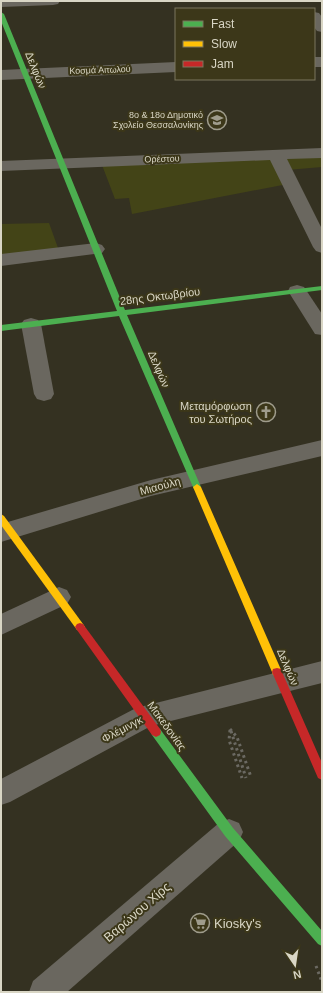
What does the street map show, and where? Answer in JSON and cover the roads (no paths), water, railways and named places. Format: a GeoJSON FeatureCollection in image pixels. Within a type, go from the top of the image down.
{"type":"FeatureCollection","features":[{"type":"Feature","properties":{"kind":"main road","name":"Δελφών"},"geometry":{"type":"LineString","coordinates":[[1,14],[122,313],[322,775]]}},
{"type":"Feature","properties":{"kind":"main road","name":"28ης Οκτωβρίου"},"geometry":{"type":"LineString","coordinates":[[1,328],[322,288]]}},
{"type":"Feature","properties":{"kind":"main road","name":"Μακεδονίας"},"geometry":{"type":"LineString","coordinates":[[4,527],[59,597],[229,832],[322,940]]}},
{"type":"Feature","properties":{"kind":"street"},"geometry":{"type":"LineString","coordinates":[[1,3],[53,1]]}},
{"type":"Feature","properties":{"kind":"street"},"geometry":{"type":"LineString","coordinates":[[315,18],[322,28]]}},
{"type":"Feature","properties":{"kind":"street","name":"Κοσμά Αιτωλού"},"geometry":{"type":"LineString","coordinates":[[1,75],[175,68]]}},
{"type":"Feature","properties":{"kind":"street","name":"Ορέστου"},"geometry":{"type":"LineString","coordinates":[[1,166],[322,153]]}},
{"type":"Feature","properties":{"kind":"street"},"geometry":{"type":"LineString","coordinates":[[276,154],[322,247]]}},
{"type":"Feature","properties":{"kind":"street"},"geometry":{"type":"LineString","coordinates":[[1,260],[96,249]]}},
{"type":"Feature","properties":{"kind":"street"},"geometry":{"type":"LineString","coordinates":[[297,291],[322,329]]}},
{"type":"Feature","properties":{"kind":"street"},"geometry":{"type":"LineString","coordinates":[[31,324],[44,394]]}},
{"type":"Feature","properties":{"kind":"street","name":"Μιαούλη"},"geometry":{"type":"LineString","coordinates":[[4,527],[151,488],[322,448]]}},
{"type":"Feature","properties":{"kind":"street"},"geometry":{"type":"LineString","coordinates":[[1,625],[59,597]]}},
{"type":"Feature","properties":{"kind":"street","name":"Φλέμινγκ"},"geometry":{"type":"LineString","coordinates":[[1,792],[145,716],[322,672]]}},
{"type":"Feature","properties":{"kind":"street","name":"Βαρώνου Χίρς"},"geometry":{"type":"LineString","coordinates":[[44,992],[229,832]]}},
{"type":"Feature","properties":{"kind":"place","name":"8ο & 18ο Δημοτικό Σχολείο Θεσσαλονίκης"},"geometry":{"type":"Point","coordinates":[217,120]}},
{"type":"Feature","properties":{"kind":"place","name":"Μεταμόρφωση του Σωτήρος"},"geometry":{"type":"Point","coordinates":[266,412]}},
{"type":"Feature","properties":{"kind":"place","name":"Kiosky's"},"geometry":{"type":"Point","coordinates":[200,923]}}]}
